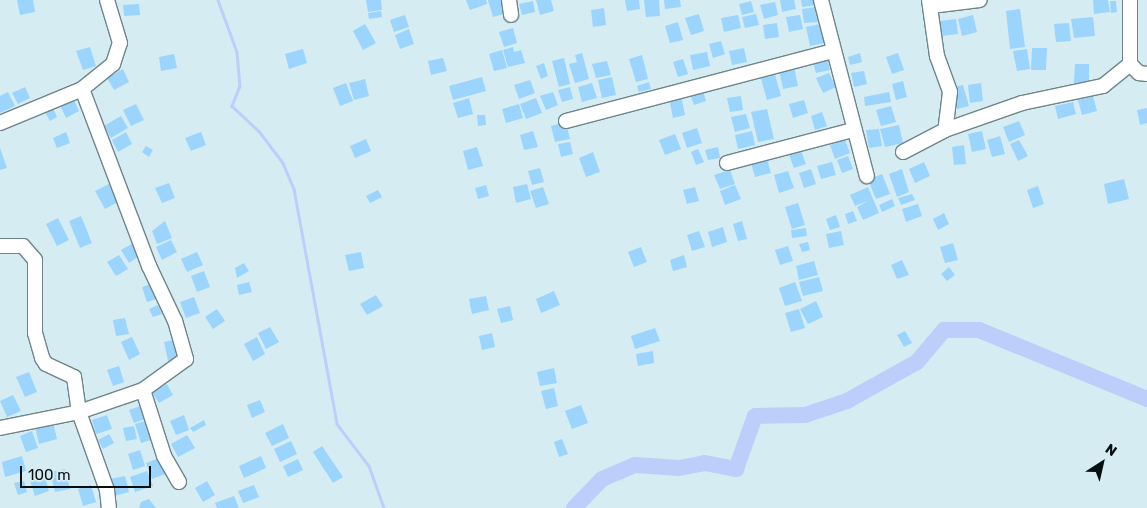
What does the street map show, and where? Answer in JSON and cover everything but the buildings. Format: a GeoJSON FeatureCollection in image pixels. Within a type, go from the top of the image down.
{"type":"FeatureCollection","features":[{"type":"Feature","properties":{"kind":"street"},"geometry":{"type":"LineString","coordinates":[[0,123],[82,89],[113,64],[120,44],[107,0]]}},
{"type":"Feature","properties":{"kind":"street"},"geometry":{"type":"LineString","coordinates":[[509,0],[511,15]]}},
{"type":"Feature","properties":{"kind":"street"},"geometry":{"type":"LineString","coordinates":[[821,0],[832,51],[867,176]]}},
{"type":"Feature","properties":{"kind":"street"},"geometry":{"type":"LineString","coordinates":[[945,130],[950,92],[937,56],[930,3],[980,0]]}},
{"type":"Feature","properties":{"kind":"street"},"geometry":{"type":"LineString","coordinates":[[1130,0],[1130,64],[1139,72],[1147,74]]}},
{"type":"Feature","properties":{"kind":"street"},"geometry":{"type":"LineString","coordinates":[[566,121],[832,51]]}},
{"type":"Feature","properties":{"kind":"street"},"geometry":{"type":"LineString","coordinates":[[903,152],[945,130],[1022,103],[1103,86],[1130,64]]}},
{"type":"Feature","properties":{"kind":"street"},"geometry":{"type":"LineString","coordinates":[[0,428],[79,412],[143,390],[186,359],[175,321],[149,266],[82,89]]}},
{"type":"Feature","properties":{"kind":"street"},"geometry":{"type":"LineString","coordinates":[[727,163],[853,130]]}},
{"type":"Feature","properties":{"kind":"street"},"geometry":{"type":"LineString","coordinates":[[0,246],[22,246],[35,260],[34,327],[42,358],[46,364],[74,377],[79,412],[107,490],[109,508]]}},
{"type":"Feature","properties":{"kind":"street"},"geometry":{"type":"LineString","coordinates":[[143,390],[164,456],[179,482]]}},
{"type":"Feature","properties":{"kind":"waterway"},"geometry":{"type":"LineString","coordinates":[[218,0],[237,52],[240,86],[232,106],[259,131],[283,163],[294,189],[337,424],[369,466],[384,508]]}},
{"type":"Feature","properties":{"kind":"waterway"},"geometry":{"type":"LineString","coordinates":[[574,508],[602,479],[635,465],[679,468],[705,463],[736,469],[755,416],[805,415],[847,401],[917,362],[944,330],[979,330],[1147,399]]}}]}
